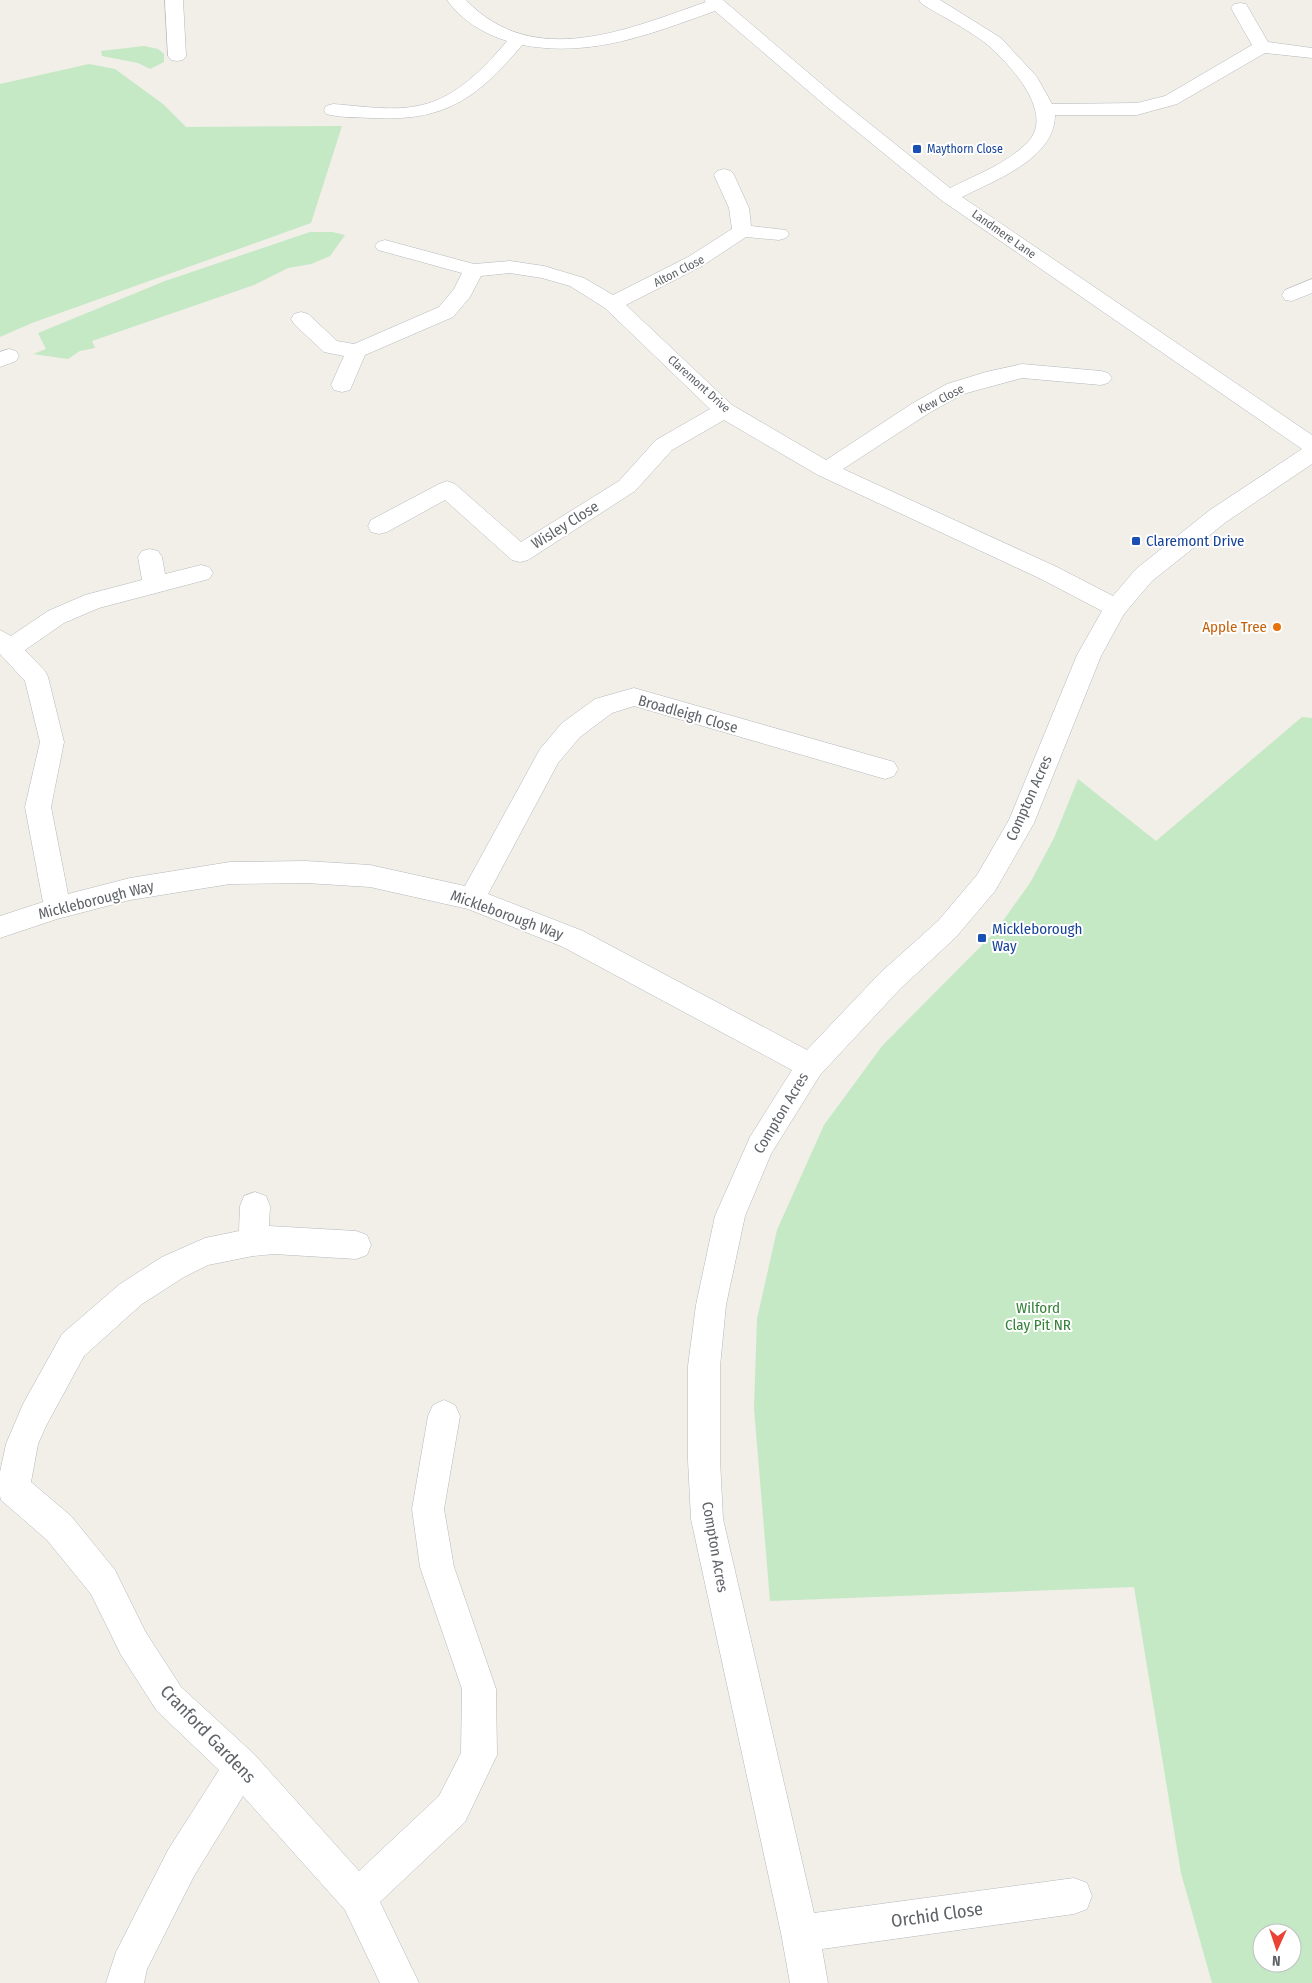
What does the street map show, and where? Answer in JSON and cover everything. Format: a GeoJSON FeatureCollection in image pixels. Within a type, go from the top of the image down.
{"type":"FeatureCollection","features":[{"type":"Feature","properties":{"kind":"street"},"geometry":{"type":"LineString","coordinates":[[174,0],[177,56]]}},
{"type":"Feature","properties":{"kind":"street"},"geometry":{"type":"LineString","coordinates":[[456,0],[475,19],[498,32],[518,39],[546,44],[600,42],[623,36],[715,2]]}},
{"type":"Feature","properties":{"kind":"street"},"geometry":{"type":"LineString","coordinates":[[928,0],[995,42],[1030,81],[1046,110],[1046,128],[1036,145],[1010,165],[948,196]]}},
{"type":"Feature","properties":{"kind":"street","name":"Landmere Lane"},"geometry":{"type":"LineString","coordinates":[[715,2],[833,103],[948,196],[1312,446]]}},
{"type":"Feature","properties":{"kind":"street"},"geometry":{"type":"LineString","coordinates":[[1240,8],[1262,48]]}},
{"type":"Feature","properties":{"kind":"street"},"geometry":{"type":"LineString","coordinates":[[333,110],[408,113],[441,106],[480,81],[518,39]]}},
{"type":"Feature","properties":{"kind":"street"},"geometry":{"type":"LineString","coordinates":[[1046,110],[1137,109],[1171,100],[1262,48],[1312,53]]}},
{"type":"Feature","properties":{"kind":"street"},"geometry":{"type":"LineString","coordinates":[[724,175],[739,208],[742,231],[779,234]]}},
{"type":"Feature","properties":{"kind":"street","name":"Alton Close"},"geometry":{"type":"LineString","coordinates":[[612,303],[683,270],[718,250],[742,231]]}},
{"type":"Feature","properties":{"kind":"street","name":"Claremont Drive"},"geometry":{"type":"LineString","coordinates":[[385,246],[474,270],[510,267],[544,272],[577,282],[612,303],[724,410],[826,470],[1049,573],[1116,608]]}},
{"type":"Feature","properties":{"kind":"street"},"geometry":{"type":"LineString","coordinates":[[302,319],[331,347],[356,351],[446,312],[463,292],[474,270]]}},
{"type":"Feature","properties":{"kind":"street"},"geometry":{"type":"LineString","coordinates":[[1292,295],[1312,285]]}},
{"type":"Feature","properties":{"kind":"street"},"geometry":{"type":"LineString","coordinates":[[342,385],[356,351]]}},
{"type":"Feature","properties":{"kind":"street","name":"Kew Close"},"geometry":{"type":"LineString","coordinates":[[826,470],[921,408],[955,389],[1022,371],[1101,378]]}},
{"type":"Feature","properties":{"kind":"street","name":"Wisley Close"},"geometry":{"type":"LineString","coordinates":[[379,526],[447,489],[520,554],[627,486],[664,445],[724,410]]}},
{"type":"Feature","properties":{"kind":"street","name":"Compton Acres"},"geometry":{"type":"LineString","coordinates":[[808,1983],[800,1933],[707,1519],[704,1460],[704,1376],[710,1305],[730,1216],[760,1146],[810,1066],[890,982],[947,929],[986,883],[1021,823],[1089,655],[1116,608],[1144,574],[1218,516],[1312,453]]}},
{"type":"Feature","properties":{"kind":"street"},"geometry":{"type":"LineString","coordinates":[[150,557],[155,586]]}},
{"type":"Feature","properties":{"kind":"street"},"geometry":{"type":"LineString","coordinates":[[57,908],[38,808],[52,742],[36,677],[5,644],[56,617],[93,602],[202,573]]}},
{"type":"Feature","properties":{"kind":"street","name":"Broadleigh Close"},"geometry":{"type":"LineString","coordinates":[[472,899],[549,756],[571,730],[604,706],[634,697],[704,719],[885,769]]}},
{"type":"Feature","properties":{"kind":"street","name":"Mickleborough Way"},"geometry":{"type":"LineString","coordinates":[[0,927],[57,908],[130,889],[230,874],[306,872],[370,876],[472,899],[573,939],[810,1066]]}},
{"type":"Feature","properties":{"kind":"street"},"geometry":{"type":"LineString","coordinates":[[253,1242],[255,1206]]}},
{"type":"Feature","properties":{"kind":"street","name":"Cranford Gardens"},"geometry":{"type":"LineString","coordinates":[[356,1245],[274,1240],[253,1242],[205,1252],[173,1267],[131,1294],[73,1345],[34,1416],[22,1444],[7,1491],[59,1528],[103,1582],[133,1643],[169,1698],[241,1767],[358,1897],[400,1983]]}},
{"type":"Feature","properties":{"kind":"street"},"geometry":{"type":"LineString","coordinates":[[358,1897],[452,1809],[479,1755],[479,1689],[438,1568],[428,1509],[444,1416]]}},
{"type":"Feature","properties":{"kind":"street"},"geometry":{"type":"LineString","coordinates":[[125,1983],[129,1965],[181,1863],[241,1767]]}},
{"type":"Feature","properties":{"kind":"street","name":"Orchid Close"},"geometry":{"type":"LineString","coordinates":[[800,1933],[1074,1896]]}},
{"type":"Feature","properties":{"kind":"green space"},"geometry":{"type":"Polygon","coordinates":[[[144,46],[158,49],[164,54],[164,62],[150,69],[138,63],[102,56],[101,51],[144,46]]]}},
{"type":"Feature","properties":{"kind":"green space"},"geometry":{"type":"Polygon","coordinates":[[[89,64],[115,69],[163,104],[186,127],[342,126],[311,223],[32,323],[0,337],[0,84],[89,64]]]}},
{"type":"Feature","properties":{"kind":"green space"},"geometry":{"type":"Polygon","coordinates":[[[310,232],[332,232],[345,235],[330,256],[311,264],[288,268],[254,285],[92,341],[95,348],[80,351],[68,359],[33,354],[46,349],[38,333],[165,281],[310,232]]]}},
{"type":"Feature","properties":{"kind":"green space","name":"Wilford Clay Pit NR"},"geometry":{"type":"Polygon","coordinates":[[[1302,717],[1312,718],[1312,1983],[1212,1983],[1181,1873],[1134,1587],[770,1601],[754,1408],[757,1319],[777,1230],[824,1125],[882,1046],[995,932],[1030,883],[1054,838],[1078,779],[1156,841],[1302,717]]]}},
{"type":"Feature","properties":{"kind":"place","name":"Maythorn Close"},"geometry":{"type":"Point","coordinates":[917,149]}},
{"type":"Feature","properties":{"kind":"place","name":"Claremont Drive"},"geometry":{"type":"Point","coordinates":[1136,541]}},
{"type":"Feature","properties":{"kind":"place","name":"Apple Tree"},"geometry":{"type":"Point","coordinates":[1277,627]}},
{"type":"Feature","properties":{"kind":"place","name":"Mickleborough Way"},"geometry":{"type":"Point","coordinates":[982,938]}}]}
